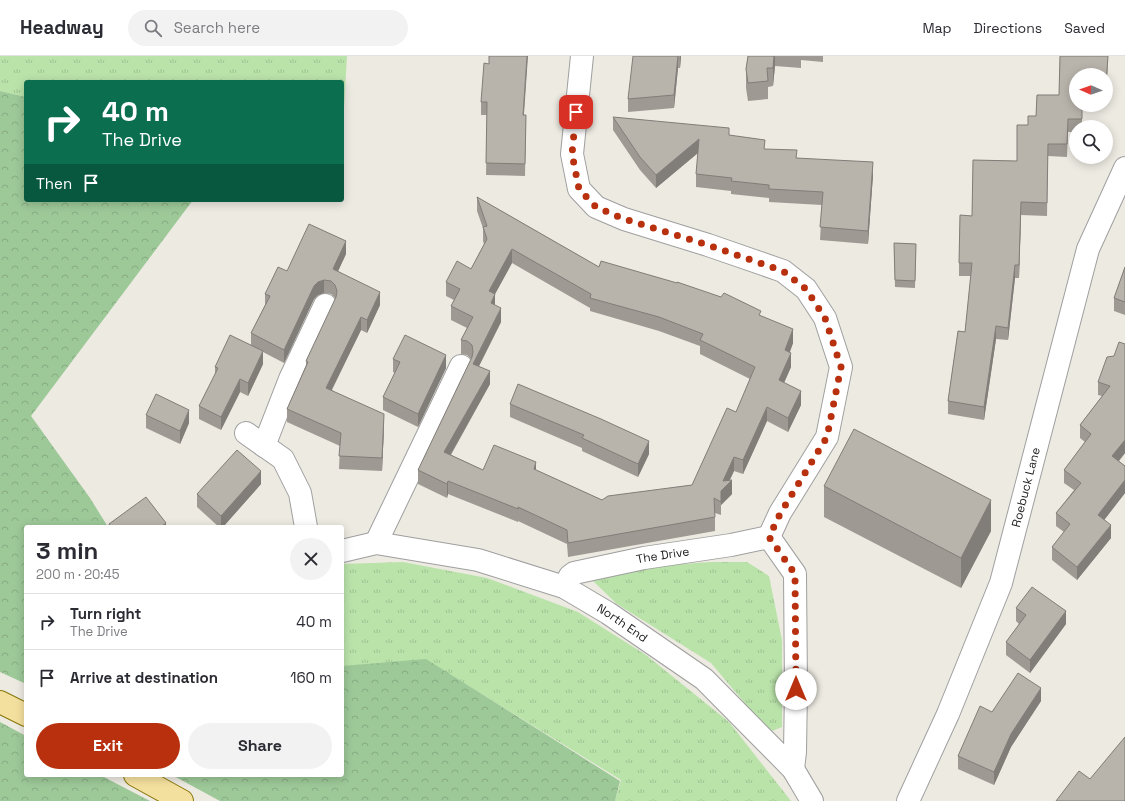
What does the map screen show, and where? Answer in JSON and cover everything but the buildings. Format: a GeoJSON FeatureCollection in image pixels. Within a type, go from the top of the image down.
{"type":"FeatureCollection","features":[{"type":"Feature","properties":{"kind":"main road"},"geometry":{"type":"LineString","coordinates":[[0,702],[24,712]]}},
{"type":"Feature","properties":{"kind":"main road"},"geometry":{"type":"LineString","coordinates":[[139,777],[182,801]]}},
{"type":"Feature","properties":{"kind":"street"},"geometry":{"type":"LineString","coordinates":[[582,56],[572,154],[579,189],[596,207],[624,219],[708,245],[783,271],[806,289],[825,318],[841,367],[827,437],[780,514],[769,537],[795,574],[796,689],[795,752],[793,769]]}},
{"type":"Feature","properties":{"kind":"street","name":"Roebuck Lane"},"geometry":{"type":"LineString","coordinates":[[908,801],[948,714],[1001,584],[1088,249],[1125,168]]}},
{"type":"Feature","properties":{"kind":"street"},"geometry":{"type":"LineString","coordinates":[[264,446],[290,379],[325,305]]}},
{"type":"Feature","properties":{"kind":"street"},"geometry":{"type":"LineString","coordinates":[[376,544],[461,366]]}},
{"type":"Feature","properties":{"kind":"street"},"geometry":{"type":"LineString","coordinates":[[246,433],[283,460],[300,494],[306,525]]}},
{"type":"Feature","properties":{"kind":"street","name":"The Drive"},"geometry":{"type":"LineString","coordinates":[[564,587],[570,576],[574,573],[644,558],[731,545],[769,537]]}},
{"type":"Feature","properties":{"kind":"street","name":"North End"},"geometry":{"type":"LineString","coordinates":[[344,551],[376,544],[478,560],[564,587],[608,613],[704,679],[793,769],[812,801]]}},
{"type":"Feature","properties":{"kind":"green space"},"geometry":{"type":"Polygon","coordinates":[[[0,56],[347,56],[344,108],[344,80],[24,80],[24,97],[0,91],[0,56]]]}},
{"type":"Feature","properties":{"kind":"green space"},"geometry":{"type":"Polygon","coordinates":[[[0,91],[24,97],[24,202],[192,202],[31,416],[90,498],[107,525],[24,525],[24,683],[0,672],[0,91]]]}},
{"type":"Feature","properties":{"kind":"green space"},"geometry":{"type":"Polygon","coordinates":[[[403,562],[487,578],[578,612],[646,655],[729,722],[791,801],[615,801],[621,780],[428,661],[344,667],[344,564],[403,562]]]}},
{"type":"Feature","properties":{"kind":"green space"},"geometry":{"type":"Polygon","coordinates":[[[712,562],[747,562],[769,576],[782,640],[782,727],[772,731],[753,713],[711,663],[617,604],[593,581],[610,569],[712,562]]]}},
{"type":"Feature","properties":{"kind":"green space"},"geometry":{"type":"Polygon","coordinates":[[[426,659],[620,781],[615,801],[220,801],[176,777],[344,777],[344,666],[426,659]]]}},
{"type":"Feature","properties":{"kind":"green space"},"geometry":{"type":"Polygon","coordinates":[[[0,722],[24,735],[24,777],[104,777],[150,801],[0,801],[0,722]]]}},
{"type":"Feature","properties":{"kind":"route"},"geometry":{"type":"LineString","coordinates":[[576,112],[572,154],[579,189],[596,207],[624,219],[708,245],[783,271],[806,289],[825,318],[841,367],[827,437],[780,514],[769,537],[795,574],[796,689]]}}]}
